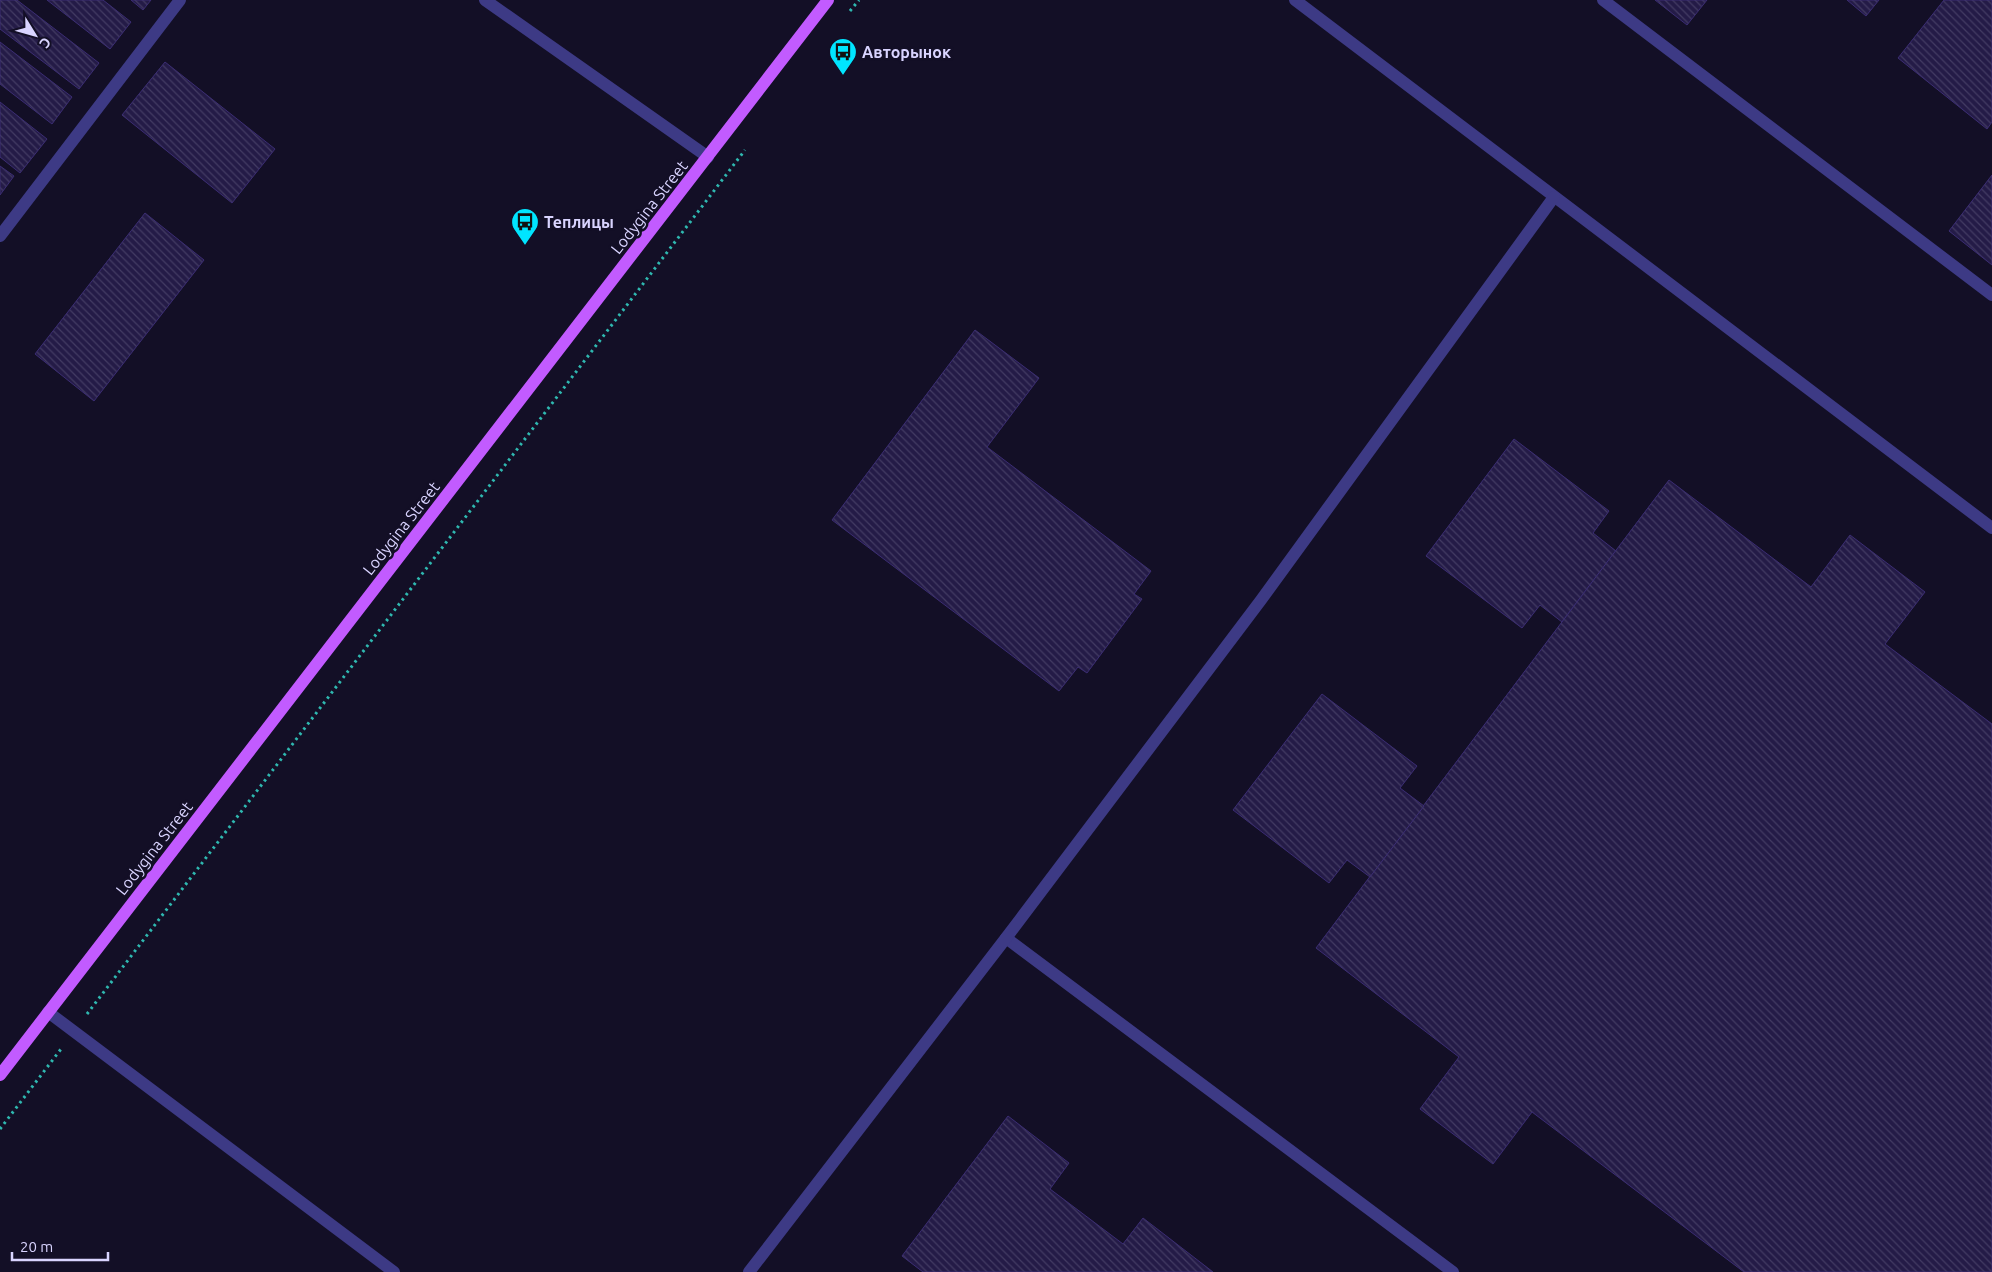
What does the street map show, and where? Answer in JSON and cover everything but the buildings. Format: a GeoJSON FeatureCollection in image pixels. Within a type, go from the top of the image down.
{"type":"FeatureCollection","features":[{"type":"Feature","properties":{"kind":"main road","name":"Lodygina Street"},"geometry":{"type":"LineString","coordinates":[[0,1075],[828,0]]}},
{"type":"Feature","properties":{"kind":"lane"},"geometry":{"type":"LineString","coordinates":[[0,236],[180,0]]}},
{"type":"Feature","properties":{"kind":"lane"},"geometry":{"type":"LineString","coordinates":[[486,0],[708,157]]}},
{"type":"Feature","properties":{"kind":"lane"},"geometry":{"type":"LineString","coordinates":[[1295,0],[1992,528]]}},
{"type":"Feature","properties":{"kind":"lane"},"geometry":{"type":"LineString","coordinates":[[1603,0],[1992,295]]}},
{"type":"Feature","properties":{"kind":"lane"},"geometry":{"type":"LineString","coordinates":[[749,1272],[1006,938],[1261,600],[1554,196]]}},
{"type":"Feature","properties":{"kind":"lane"},"geometry":{"type":"LineString","coordinates":[[1006,938],[1453,1272]]}},
{"type":"Feature","properties":{"kind":"lane"},"geometry":{"type":"LineString","coordinates":[[48,1012],[394,1272]]}},
{"type":"Feature","properties":{"kind":"path"},"geometry":{"type":"LineString","coordinates":[[847,16],[859,0]]}},
{"type":"Feature","properties":{"kind":"path"},"geometry":{"type":"LineString","coordinates":[[0,1129],[750,143]]}},
{"type":"Feature","properties":{"kind":"place","name":"Авторынок"},"geometry":{"type":"Point","coordinates":[843,76]}},
{"type":"Feature","properties":{"kind":"place","name":"Теплицы"},"geometry":{"type":"Point","coordinates":[525,246]}}]}
